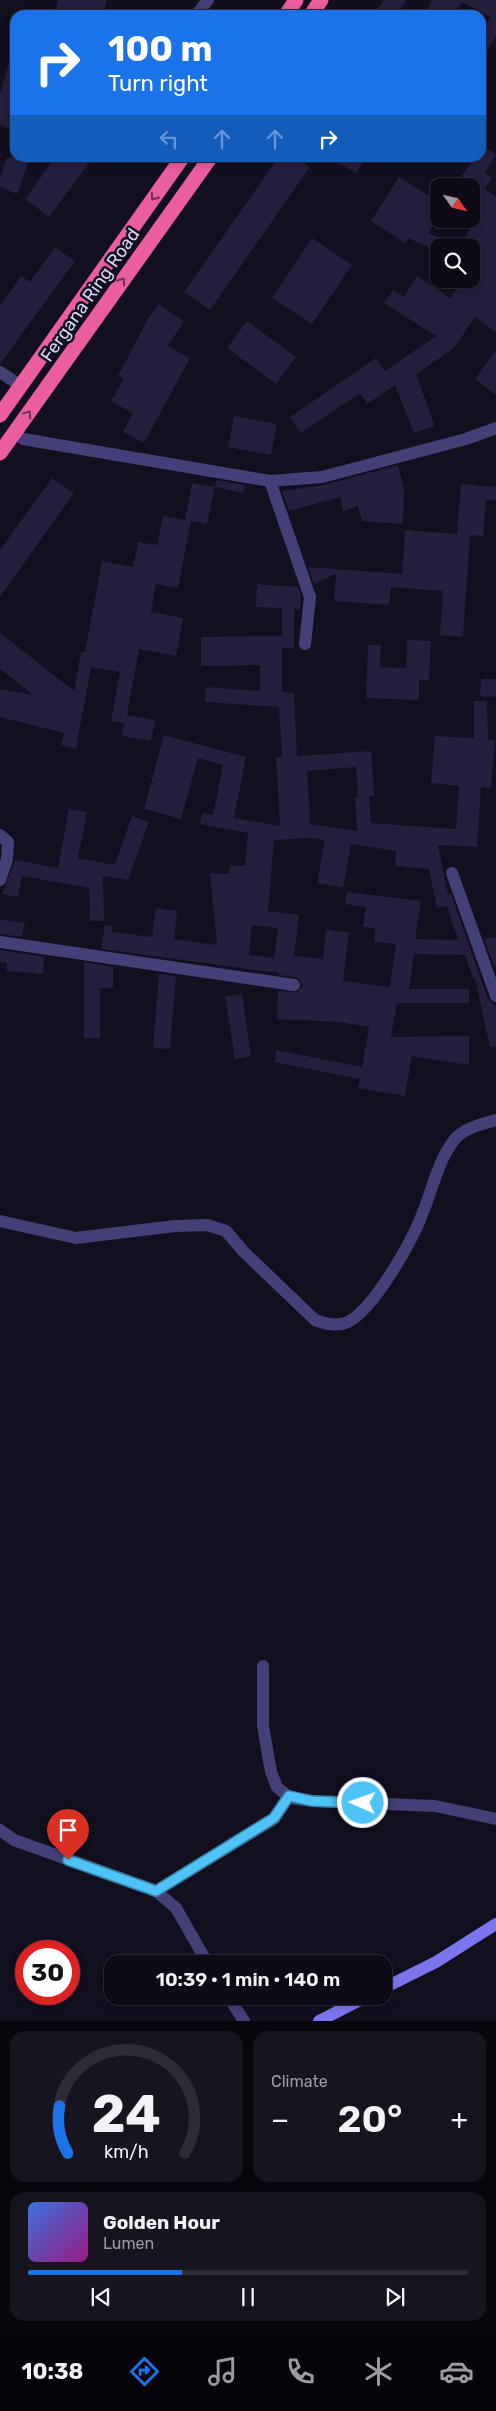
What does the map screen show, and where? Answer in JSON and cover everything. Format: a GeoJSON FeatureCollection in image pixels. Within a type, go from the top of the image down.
{"type":"FeatureCollection","features":[{"type":"Feature","properties":{"kind":"highway","name":"Fergana Ring Road"},"geometry":{"type":"LineString","coordinates":[[0,415],[178,162]]}},
{"type":"Feature","properties":{"kind":"highway","name":"Fergana Ring Road"},"geometry":{"type":"LineString","coordinates":[[0,453],[207,162]]}},
{"type":"Feature","properties":{"kind":"street"},"geometry":{"type":"LineString","coordinates":[[200,10],[208,0]]}},
{"type":"Feature","properties":{"kind":"street"},"geometry":{"type":"LineString","coordinates":[[0,372],[21,386]]}},
{"type":"Feature","properties":{"kind":"street"},"geometry":{"type":"LineString","coordinates":[[15,433],[23,439],[270,481],[322,477],[466,439],[496,428]]}},
{"type":"Feature","properties":{"kind":"street"},"geometry":{"type":"LineString","coordinates":[[270,481],[310,597],[305,644]]}},
{"type":"Feature","properties":{"kind":"street"},"geometry":{"type":"LineString","coordinates":[[0,835],[8,842],[7,859],[0,880]]}},
{"type":"Feature","properties":{"kind":"street"},"geometry":{"type":"LineString","coordinates":[[452,872],[496,996]]}},
{"type":"Feature","properties":{"kind":"street"},"geometry":{"type":"LineString","coordinates":[[0,942],[294,985]]}},
{"type":"Feature","properties":{"kind":"street"},"geometry":{"type":"LineString","coordinates":[[0,1221],[76,1238],[175,1226],[207,1225],[226,1231],[244,1252],[315,1320],[329,1325],[348,1322],[370,1304],[386,1282],[423,1214],[446,1152],[456,1137],[476,1126],[496,1120]]}},
{"type":"Feature","properties":{"kind":"street"},"geometry":{"type":"LineString","coordinates":[[263,1666],[263,1726],[271,1772],[277,1787],[289,1796],[312,1801],[435,1806],[496,1819]]}},
{"type":"Feature","properties":{"kind":"street"},"geometry":{"type":"LineString","coordinates":[[156,1891],[274,1818],[289,1796]]}},
{"type":"Feature","properties":{"kind":"street"},"geometry":{"type":"LineString","coordinates":[[0,1830],[14,1840],[156,1891],[176,1908],[203,1955]]}},
{"type":"Feature","properties":{"kind":"street"},"geometry":{"type":"LineString","coordinates":[[392,1984],[436,1962],[496,1924]]}},
{"type":"Feature","properties":{"kind":"street"},"geometry":{"type":"LineString","coordinates":[[234,2005],[244,2021]]}},
{"type":"Feature","properties":{"kind":"street"},"geometry":{"type":"LineString","coordinates":[[318,2021],[350,2005]]}},
{"type":"Feature","properties":{"kind":"building"},"geometry":{"type":"Polygon","coordinates":[[[58,0],[107,0],[104,10],[55,10],[58,0]]]}},
{"type":"Feature","properties":{"kind":"building"},"geometry":{"type":"Polygon","coordinates":[[[384,0],[406,0],[399,10],[377,10],[384,0]]]}},
{"type":"Feature","properties":{"kind":"building"},"geometry":{"type":"Polygon","coordinates":[[[432,0],[496,0],[496,36],[486,52],[486,25],[491,17],[486,14],[486,10],[477,10],[462,2],[457,10],[427,10],[432,0]]]}},
{"type":"Feature","properties":{"kind":"building"},"geometry":{"type":"Polygon","coordinates":[[[10,59],[10,129],[0,125],[0,94],[10,59]]]}},
{"type":"Feature","properties":{"kind":"building"},"geometry":{"type":"Polygon","coordinates":[[[486,148],[496,154],[485,173],[492,178],[485,189],[496,197],[496,332],[475,317],[454,348],[416,374],[435,426],[414,433],[395,385],[367,404],[360,393],[301,433],[290,417],[376,358],[385,371],[436,336],[384,303],[393,290],[404,297],[417,276],[430,285],[430,288],[435,288],[450,298],[457,288],[480,288],[480,238],[465,238],[470,228],[480,228],[480,178],[460,178],[471,162],[486,162],[486,148]]]}},
{"type":"Feature","properties":{"kind":"building"},"geometry":{"type":"Polygon","coordinates":[[[7,158],[10,158],[10,162],[29,162],[17,194],[0,187],[0,178],[7,158]]]}},
{"type":"Feature","properties":{"kind":"building"},"geometry":{"type":"Polygon","coordinates":[[[52,162],[90,162],[49,217],[25,199],[52,162]]]}},
{"type":"Feature","properties":{"kind":"building"},"geometry":{"type":"Polygon","coordinates":[[[275,162],[302,162],[310,167],[210,310],[184,292],[275,162]]]}},
{"type":"Feature","properties":{"kind":"building"},"geometry":{"type":"Polygon","coordinates":[[[336,162],[363,162],[357,173],[336,162]]]}},
{"type":"Feature","properties":{"kind":"building"},"geometry":{"type":"Polygon","coordinates":[[[399,177],[430,196],[431,228],[429,233],[439,238],[430,238],[430,248],[408,238],[405,243],[371,221],[399,177]]]}},
{"type":"Feature","properties":{"kind":"building"},"geometry":{"type":"Polygon","coordinates":[[[312,238],[352,265],[312,324],[272,298],[312,238]]]}},
{"type":"Feature","properties":{"kind":"building"},"geometry":{"type":"Polygon","coordinates":[[[55,247],[75,261],[0,364],[0,306],[21,276],[30,282],[55,247]]]}},
{"type":"Feature","properties":{"kind":"building"},"geometry":{"type":"Polygon","coordinates":[[[159,304],[184,322],[167,346],[190,358],[144,443],[123,432],[133,413],[111,401],[124,379],[118,376],[149,317],[159,304]]]}},
{"type":"Feature","properties":{"kind":"building"},"geometry":{"type":"Polygon","coordinates":[[[247,321],[296,357],[276,384],[227,348],[247,321]]]}},
{"type":"Feature","properties":{"kind":"building"},"geometry":{"type":"Polygon","coordinates":[[[496,350],[496,395],[475,379],[496,350]]]}},
{"type":"Feature","properties":{"kind":"building"},"geometry":{"type":"Polygon","coordinates":[[[234,416],[277,424],[271,455],[228,447],[234,416]]]}},
{"type":"Feature","properties":{"kind":"building"},"geometry":{"type":"Polygon","coordinates":[[[398,465],[404,488],[403,524],[362,521],[358,506],[343,511],[340,497],[289,511],[282,491],[324,485],[398,465]]]}},
{"type":"Feature","properties":{"kind":"building"},"geometry":{"type":"Polygon","coordinates":[[[52,478],[74,493],[0,597],[0,550],[52,478]]]}},
{"type":"Feature","properties":{"kind":"building"},"geometry":{"type":"Polygon","coordinates":[[[216,480],[245,485],[243,493],[215,487],[216,480]]]}},
{"type":"Feature","properties":{"kind":"building"},"geometry":{"type":"Polygon","coordinates":[[[192,483],[215,487],[207,524],[185,520],[192,483]]]}},
{"type":"Feature","properties":{"kind":"building"},"geometry":{"type":"Polygon","coordinates":[[[461,484],[496,487],[496,500],[486,500],[483,536],[470,535],[463,637],[440,635],[443,591],[391,587],[389,605],[334,601],[336,574],[314,584],[308,567],[402,574],[405,530],[457,534],[461,484]]]}},
{"type":"Feature","properties":{"kind":"building"},"geometry":{"type":"Polygon","coordinates":[[[163,516],[191,521],[178,588],[156,584],[151,612],[183,618],[176,656],[139,649],[127,715],[155,720],[151,741],[122,736],[124,723],[111,721],[120,672],[91,667],[76,749],[61,745],[64,733],[0,717],[0,689],[33,695],[0,669],[0,633],[74,691],[81,652],[85,652],[102,561],[133,567],[138,542],[157,545],[163,516]]]}},
{"type":"Feature","properties":{"kind":"building"},"geometry":{"type":"Polygon","coordinates":[[[257,584],[298,587],[301,597],[300,609],[294,609],[294,648],[282,648],[282,692],[294,693],[297,756],[371,751],[374,796],[369,796],[371,823],[456,829],[459,786],[431,783],[435,736],[474,738],[474,701],[487,701],[488,740],[495,740],[491,788],[481,787],[477,847],[438,845],[448,894],[451,894],[488,999],[496,1006],[496,1047],[490,1047],[475,978],[473,978],[465,955],[414,954],[409,989],[469,989],[469,1003],[397,1003],[391,1037],[469,1036],[469,1065],[412,1056],[405,1096],[358,1088],[360,1079],[275,1062],[276,1050],[362,1067],[369,1027],[339,1022],[277,1019],[278,991],[297,992],[302,986],[299,978],[279,975],[279,973],[101,949],[105,925],[112,926],[112,932],[152,937],[156,908],[177,911],[174,939],[217,945],[210,873],[229,874],[230,865],[245,866],[248,833],[200,824],[202,813],[213,815],[223,765],[198,758],[181,819],[144,809],[164,735],[246,757],[234,818],[280,826],[276,757],[282,757],[279,707],[205,702],[206,687],[260,691],[260,665],[201,666],[201,637],[282,636],[282,608],[256,607],[257,584]],[[356,767],[307,771],[310,824],[357,831],[355,797],[369,796],[358,796],[356,767]],[[311,838],[274,840],[268,911],[299,915],[294,956],[323,959],[326,930],[349,932],[343,981],[390,987],[396,944],[374,942],[375,928],[363,927],[366,907],[345,904],[347,892],[421,901],[415,939],[458,940],[447,906],[437,908],[429,869],[395,866],[396,851],[351,844],[343,888],[317,883],[325,840],[311,838]],[[252,925],[249,955],[274,958],[278,928],[252,925]]]}},
{"type":"Feature","properties":{"kind":"building"},"geometry":{"type":"Polygon","coordinates":[[[407,640],[431,641],[429,680],[419,680],[419,700],[366,698],[368,645],[381,645],[380,667],[406,668],[407,640]]]}},
{"type":"Feature","properties":{"kind":"building"},"geometry":{"type":"Polygon","coordinates":[[[481,679],[496,679],[496,697],[480,696],[481,679]]]}},
{"type":"Feature","properties":{"kind":"building"},"geometry":{"type":"Polygon","coordinates":[[[69,809],[87,812],[78,858],[115,865],[132,816],[149,822],[128,880],[103,876],[104,921],[90,921],[89,888],[22,876],[18,897],[2,894],[15,860],[58,868],[69,809]]]}},
{"type":"Feature","properties":{"kind":"building"},"geometry":{"type":"Polygon","coordinates":[[[0,919],[25,923],[22,937],[0,934],[0,919]]]}},
{"type":"Feature","properties":{"kind":"building"},"geometry":{"type":"Polygon","coordinates":[[[496,937],[496,966],[494,966],[484,939],[496,937]]]}},
{"type":"Feature","properties":{"kind":"building"},"geometry":{"type":"Polygon","coordinates":[[[0,950],[44,957],[43,974],[7,971],[7,963],[0,962],[0,950]]]}},
{"type":"Feature","properties":{"kind":"building"},"geometry":{"type":"Polygon","coordinates":[[[84,962],[113,967],[113,988],[100,988],[100,1038],[84,1038],[84,962]]]}},
{"type":"Feature","properties":{"kind":"building"},"geometry":{"type":"Polygon","coordinates":[[[159,974],[176,976],[170,1049],[153,1048],[159,974]]]}},
{"type":"Feature","properties":{"kind":"building"},"geometry":{"type":"Polygon","coordinates":[[[242,994],[251,1056],[235,1059],[225,997],[242,994]]]}},
{"type":"Feature","properties":{"kind":"route"},"geometry":{"type":"LineString","coordinates":[[68,1860],[156,1891],[274,1818],[289,1796],[290,1798],[312,1801],[363,1803]]}}]}
